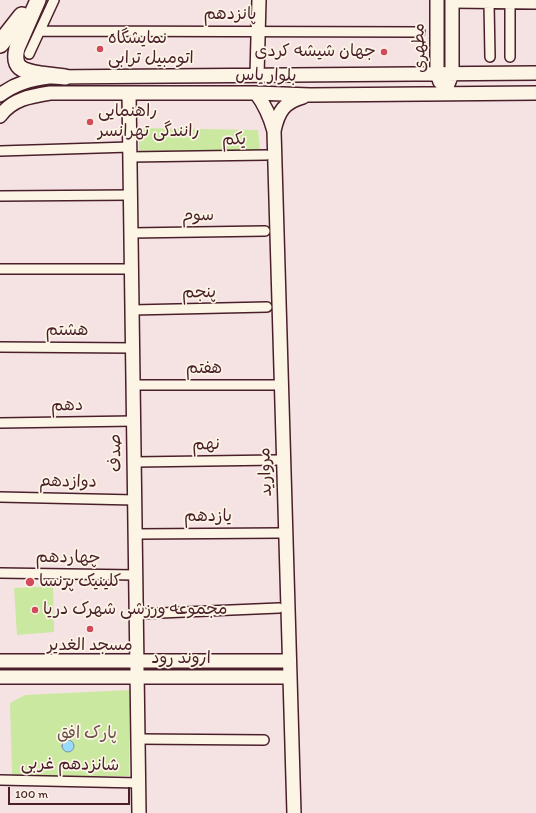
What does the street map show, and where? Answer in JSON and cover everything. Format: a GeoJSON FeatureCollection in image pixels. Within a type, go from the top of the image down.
{"type":"FeatureCollection","features":[{"type":"Feature","properties":{"kind":"highway"},"geometry":{"type":"LineString","coordinates":[[0,44],[22,16]]}},
{"type":"Feature","properties":{"kind":"main road"},"geometry":{"type":"LineString","coordinates":[[0,55],[31,0]]}},
{"type":"Feature","properties":{"kind":"main road"},"geometry":{"type":"LineString","coordinates":[[38,0],[16,54],[17,64],[21,69],[27,72],[66,77]]}},
{"type":"Feature","properties":{"kind":"street"},"geometry":{"type":"LineString","coordinates":[[29,54],[54,0]]}},
{"type":"Feature","properties":{"kind":"street"},"geometry":{"type":"LineString","coordinates":[[257,76],[258,0]]}},
{"type":"Feature","properties":{"kind":"street","name":"مطهری"},"geometry":{"type":"LineString","coordinates":[[437,0],[437,74],[444,94]]}},
{"type":"Feature","properties":{"kind":"street"},"geometry":{"type":"LineString","coordinates":[[444,94],[452,74],[452,1],[489,4],[536,4]]}},
{"type":"Feature","properties":{"kind":"street"},"geometry":{"type":"LineString","coordinates":[[510,3],[510,57]]}},
{"type":"Feature","properties":{"kind":"street"},"geometry":{"type":"LineString","coordinates":[[489,4],[490,57]]}},
{"type":"Feature","properties":{"kind":"street","name":"پانزدهم"},"geometry":{"type":"LineString","coordinates":[[40,31],[420,32]]}},
{"type":"Feature","properties":{"kind":"street","name":"بلوار یاس"},"geometry":{"type":"LineString","coordinates":[[0,95],[24,82],[48,77],[536,73]]}},
{"type":"Feature","properties":{"kind":"street"},"geometry":{"type":"LineString","coordinates":[[48,77],[44,81],[43,85],[45,90],[50,93]]}},
{"type":"Feature","properties":{"kind":"street","name":"بلوار یاس"},"geometry":{"type":"LineString","coordinates":[[1,115],[10,105],[20,99],[50,93],[256,93],[310,95],[536,93]]}},
{"type":"Feature","properties":{"kind":"street","name":"صدف"},"geometry":{"type":"LineString","coordinates":[[129,93],[139,813]]}},
{"type":"Feature","properties":{"kind":"street"},"geometry":{"type":"LineString","coordinates":[[256,93],[264,103],[270,116],[274,131]]}},
{"type":"Feature","properties":{"kind":"street"},"geometry":{"type":"LineString","coordinates":[[274,131],[276,118],[283,108],[292,100],[310,95]]}},
{"type":"Feature","properties":{"kind":"street","name":"مروارید"},"geometry":{"type":"LineString","coordinates":[[274,131],[294,813]]}},
{"type":"Feature","properties":{"kind":"street","name":"یکم"},"geometry":{"type":"LineString","coordinates":[[0,151],[130,152],[266,156]]}},
{"type":"Feature","properties":{"kind":"street"},"geometry":{"type":"LineString","coordinates":[[0,196],[131,196]]}},
{"type":"Feature","properties":{"kind":"street","name":"سوم"},"geometry":{"type":"LineString","coordinates":[[131,233],[265,231]]}},
{"type":"Feature","properties":{"kind":"street"},"geometry":{"type":"LineString","coordinates":[[0,269],[132,269]]}},
{"type":"Feature","properties":{"kind":"street","name":"پنجم"},"geometry":{"type":"LineString","coordinates":[[132,310],[267,307]]}},
{"type":"Feature","properties":{"kind":"street","name":"هشتم"},"geometry":{"type":"LineString","coordinates":[[0,347],[133,348]]}},
{"type":"Feature","properties":{"kind":"street","name":"هفتم"},"geometry":{"type":"LineString","coordinates":[[134,385],[274,385]]}},
{"type":"Feature","properties":{"kind":"street","name":"دهم"},"geometry":{"type":"LineString","coordinates":[[0,423],[134,421]]}},
{"type":"Feature","properties":{"kind":"street","name":"نهم"},"geometry":{"type":"LineString","coordinates":[[134,462],[278,460]]}},
{"type":"Feature","properties":{"kind":"street","name":"دوازدهم"},"geometry":{"type":"LineString","coordinates":[[0,497],[135,500]]}},
{"type":"Feature","properties":{"kind":"street","name":"یازدهم"},"geometry":{"type":"LineString","coordinates":[[136,534],[281,533]]}},
{"type":"Feature","properties":{"kind":"street","name":"چهاردهم"},"geometry":{"type":"LineString","coordinates":[[0,573],[136,575]]}},
{"type":"Feature","properties":{"kind":"street"},"geometry":{"type":"LineString","coordinates":[[137,614],[279,608]]}},
{"type":"Feature","properties":{"kind":"street","name":"اروند رود"},"geometry":{"type":"LineString","coordinates":[[0,661],[289,661]]}},
{"type":"Feature","properties":{"kind":"street","name":"اروند رود"},"geometry":{"type":"LineString","coordinates":[[0,677],[290,677]]}},
{"type":"Feature","properties":{"kind":"street"},"geometry":{"type":"LineString","coordinates":[[138,739],[264,740]]}},
{"type":"Feature","properties":{"kind":"street","name":"شانزدهم غربی"},"geometry":{"type":"LineString","coordinates":[[0,780],[139,782]]}},
{"type":"Feature","properties":{"kind":"green space"},"geometry":{"type":"Polygon","coordinates":[[[139,128],[258,130],[260,150],[139,153],[139,128]]]}},
{"type":"Feature","properties":{"kind":"green space","name":"مجموعه ورزشی شهرک دریا"},"geometry":{"type":"Polygon","coordinates":[[[53,586],[54,632],[17,635],[14,588],[53,586]]]}},
{"type":"Feature","properties":{"kind":"green space","name":"پارک افق"},"geometry":{"type":"Polygon","coordinates":[[[130,690],[129,776],[12,776],[10,703],[25,695],[130,690]]]}},
{"type":"Feature","properties":{"kind":"water"},"geometry":{"type":"Polygon","coordinates":[[[68,740],[72,742],[74,746],[72,750],[68,752],[64,750],[62,746],[64,742],[68,740]]]}},
{"type":"Feature","properties":{"kind":"place","name":"نمایشگاه اتومبیل ترابی"},"geometry":{"type":"Point","coordinates":[100,49]}},
{"type":"Feature","properties":{"kind":"place","name":"جهان شیشه کردی"},"geometry":{"type":"Point","coordinates":[384,52]}},
{"type":"Feature","properties":{"kind":"place","name":"راهنمایی رانندگی تهرانسر"},"geometry":{"type":"Point","coordinates":[90,122]}},
{"type":"Feature","properties":{"kind":"place","name":"کلینیک پرنسا"},"geometry":{"type":"Point","coordinates":[30,582]}},
{"type":"Feature","properties":{"kind":"place","name":"مجموعه ورزشی شهرک دریا"},"geometry":{"type":"Point","coordinates":[35,610]}},
{"type":"Feature","properties":{"kind":"place","name":"مسجد الغدیر"},"geometry":{"type":"Point","coordinates":[90,629]}}]}
